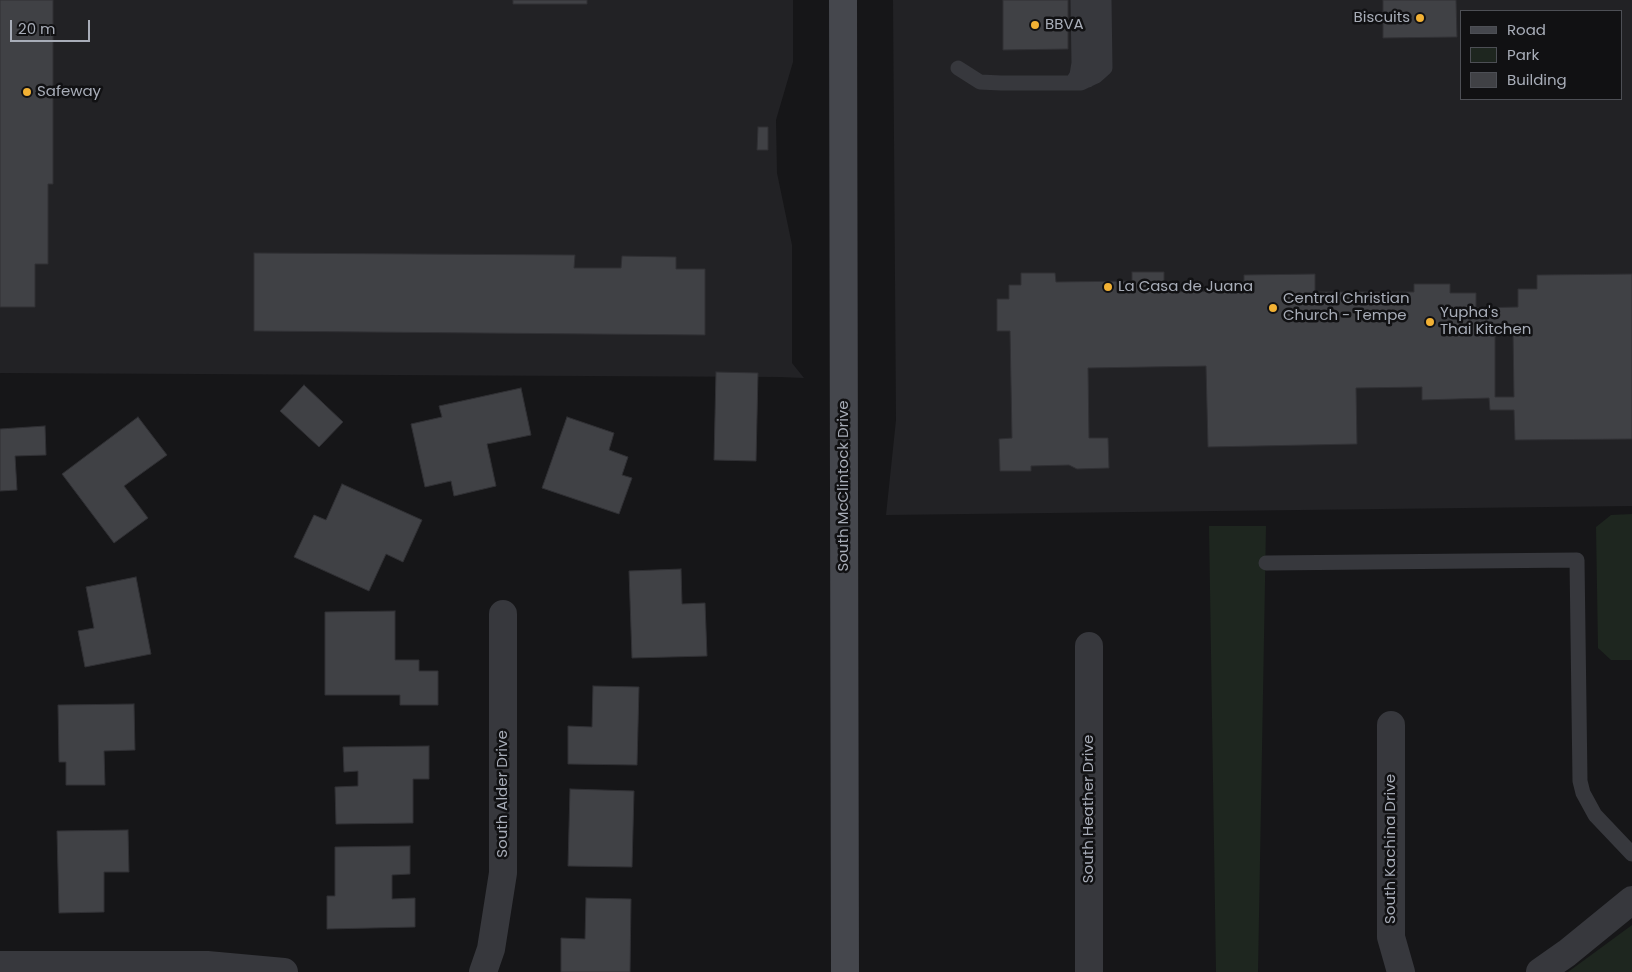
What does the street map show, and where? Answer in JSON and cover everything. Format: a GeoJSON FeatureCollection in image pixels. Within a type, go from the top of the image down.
{"type":"FeatureCollection","features":[{"type":"Feature","properties":{"kind":"main road","name":"South McClintock Drive"},"geometry":{"type":"LineString","coordinates":[[843,0],[844,972]]}},
{"type":"Feature","properties":{"kind":"street","name":"South Alder Drive"},"geometry":{"type":"LineString","coordinates":[[483,972],[491,949],[503,873],[503,614]]}},
{"type":"Feature","properties":{"kind":"street","name":"South Heather Drive"},"geometry":{"type":"LineString","coordinates":[[1089,646],[1089,972]]}},
{"type":"Feature","properties":{"kind":"street","name":"South Kachina Drive"},"geometry":{"type":"LineString","coordinates":[[1391,725],[1391,937],[1401,972]]}},
{"type":"Feature","properties":{"kind":"street"},"geometry":{"type":"LineString","coordinates":[[1540,972],[1567,953],[1632,900]]}},
{"type":"Feature","properties":{"kind":"street"},"geometry":{"type":"LineString","coordinates":[[0,965],[207,965],[284,972]]}},
{"type":"Feature","properties":{"kind":"lane"},"geometry":{"type":"LineString","coordinates":[[1072,84],[1077,75],[1079,63],[1078,0]]}},
{"type":"Feature","properties":{"kind":"lane"},"geometry":{"type":"LineString","coordinates":[[1088,80],[1091,68],[1090,0]]}},
{"type":"Feature","properties":{"kind":"lane"},"geometry":{"type":"LineString","coordinates":[[958,68],[980,82],[1001,84],[1081,84],[1105,68],[1104,0]]}},
{"type":"Feature","properties":{"kind":"lane"},"geometry":{"type":"LineString","coordinates":[[1266,563],[1577,560],[1580,781],[1583,793],[1595,816],[1632,854]]}},
{"type":"Feature","properties":{"kind":"shaded area"},"geometry":{"type":"Polygon","coordinates":[[[0,0],[793,0],[793,62],[776,120],[777,173],[792,245],[792,363],[804,378],[0,373],[0,0]]]}},
{"type":"Feature","properties":{"kind":"shaded area"},"geometry":{"type":"Polygon","coordinates":[[[893,0],[1632,0],[1632,506],[886,515],[896,420],[893,0]]]}},
{"type":"Feature","properties":{"kind":"green space"},"geometry":{"type":"Polygon","coordinates":[[[1632,514],[1632,660],[1611,660],[1598,648],[1596,527],[1611,515],[1632,514]]]}},
{"type":"Feature","properties":{"kind":"green space"},"geometry":{"type":"Polygon","coordinates":[[[1209,526],[1266,526],[1258,972],[1216,972],[1209,526]]]}},
{"type":"Feature","properties":{"kind":"green space"},"geometry":{"type":"Polygon","coordinates":[[[1632,925],[1632,972],[1568,972],[1632,925]]]}},
{"type":"Feature","properties":{"kind":"building","name":"Safeway"},"geometry":{"type":"Polygon","coordinates":[[[0,0],[53,0],[53,184],[48,184],[48,264],[35,264],[35,307],[0,307],[0,0]]]}},
{"type":"Feature","properties":{"kind":"building"},"geometry":{"type":"Polygon","coordinates":[[[513,0],[587,0],[587,4],[513,4],[513,0]]]}},
{"type":"Feature","properties":{"kind":"building","name":"BBVA"},"geometry":{"type":"Polygon","coordinates":[[[1003,0],[1068,0],[1068,49],[1003,50],[1003,0]]]}},
{"type":"Feature","properties":{"kind":"building","name":"Biscuits"},"geometry":{"type":"Polygon","coordinates":[[[1383,0],[1456,0],[1457,37],[1383,38],[1383,0]]]}},
{"type":"Feature","properties":{"kind":"building"},"geometry":{"type":"Polygon","coordinates":[[[758,127],[768,127],[768,150],[757,150],[758,127]]]}},
{"type":"Feature","properties":{"kind":"building"},"geometry":{"type":"Polygon","coordinates":[[[254,253],[575,255],[574,268],[621,268],[622,256],[676,257],[676,269],[705,269],[705,335],[254,331],[254,253]]]}},
{"type":"Feature","properties":{"kind":"building"},"geometry":{"type":"Polygon","coordinates":[[[1132,272],[1164,272],[1164,292],[1244,291],[1244,275],[1315,274],[1315,292],[1414,292],[1414,284],[1450,284],[1450,293],[1476,293],[1476,308],[1518,307],[1518,289],[1537,289],[1537,275],[1632,274],[1632,439],[1515,440],[1514,410],[1490,410],[1489,398],[1422,400],[1422,387],[1356,388],[1357,444],[1208,447],[1206,366],[1088,368],[1089,438],[1108,438],[1109,468],[1077,469],[1069,465],[1031,466],[1031,471],[1000,471],[999,439],[1012,438],[1010,331],[997,331],[997,299],[1009,299],[1009,285],[1021,285],[1021,273],[1055,273],[1056,282],[1132,281],[1132,272]],[[1495,324],[1495,397],[1514,397],[1513,332],[1518,332],[1518,325],[1495,324]]]}},
{"type":"Feature","properties":{"kind":"building"},"geometry":{"type":"Polygon","coordinates":[[[716,372],[758,373],[756,461],[714,460],[716,372]]]}},
{"type":"Feature","properties":{"kind":"building"},"geometry":{"type":"Polygon","coordinates":[[[304,385],[343,422],[319,447],[280,411],[304,385]]]}},
{"type":"Feature","properties":{"kind":"building"},"geometry":{"type":"Polygon","coordinates":[[[521,388],[531,435],[487,444],[496,486],[454,496],[451,481],[425,487],[411,424],[442,417],[439,406],[521,388]]]}},
{"type":"Feature","properties":{"kind":"building"},"geometry":{"type":"Polygon","coordinates":[[[138,417],[167,455],[124,486],[148,518],[114,543],[62,474],[138,417]]]}},
{"type":"Feature","properties":{"kind":"building"},"geometry":{"type":"Polygon","coordinates":[[[567,417],[614,433],[609,450],[628,457],[622,475],[632,478],[619,514],[542,488],[567,417]]]}},
{"type":"Feature","properties":{"kind":"building"},"geometry":{"type":"Polygon","coordinates":[[[45,426],[46,455],[15,456],[17,490],[0,491],[0,429],[45,426]]]}},
{"type":"Feature","properties":{"kind":"building"},"geometry":{"type":"Polygon","coordinates":[[[342,484],[422,520],[403,562],[386,554],[369,591],[294,557],[314,515],[326,520],[342,484]]]}},
{"type":"Feature","properties":{"kind":"building"},"geometry":{"type":"Polygon","coordinates":[[[681,569],[682,604],[705,603],[707,656],[632,658],[629,571],[681,569]]]}},
{"type":"Feature","properties":{"kind":"building"},"geometry":{"type":"Polygon","coordinates":[[[136,577],[151,654],[85,667],[78,631],[94,628],[86,587],[136,577]]]}},
{"type":"Feature","properties":{"kind":"building"},"geometry":{"type":"Polygon","coordinates":[[[395,611],[395,660],[419,660],[419,671],[438,671],[438,705],[400,705],[400,695],[325,695],[325,612],[395,611]]]}},
{"type":"Feature","properties":{"kind":"building"},"geometry":{"type":"Polygon","coordinates":[[[593,686],[639,687],[637,765],[568,764],[568,726],[592,727],[593,686]]]}},
{"type":"Feature","properties":{"kind":"building"},"geometry":{"type":"Polygon","coordinates":[[[134,704],[135,750],[104,751],[105,785],[66,785],[66,762],[59,762],[58,705],[134,704]]]}},
{"type":"Feature","properties":{"kind":"building"},"geometry":{"type":"Polygon","coordinates":[[[429,746],[429,779],[413,779],[413,823],[336,824],[335,787],[358,786],[358,771],[344,772],[343,747],[429,746]]]}},
{"type":"Feature","properties":{"kind":"building"},"geometry":{"type":"Polygon","coordinates":[[[570,789],[634,791],[632,867],[568,866],[570,789]]]}},
{"type":"Feature","properties":{"kind":"building"},"geometry":{"type":"Polygon","coordinates":[[[128,830],[129,872],[104,872],[104,912],[59,913],[57,831],[128,830]]]}},
{"type":"Feature","properties":{"kind":"building"},"geometry":{"type":"Polygon","coordinates":[[[410,846],[410,874],[392,875],[392,899],[415,898],[415,927],[327,929],[327,896],[335,896],[335,847],[410,846]]]}},
{"type":"Feature","properties":{"kind":"building"},"geometry":{"type":"Polygon","coordinates":[[[586,898],[631,899],[630,972],[561,972],[561,938],[585,939],[586,898]]]}},
{"type":"Feature","properties":{"kind":"place","name":"Biscuits"},"geometry":{"type":"Point","coordinates":[1420,18]}},
{"type":"Feature","properties":{"kind":"place","name":"BBVA"},"geometry":{"type":"Point","coordinates":[1035,25]}},
{"type":"Feature","properties":{"kind":"place","name":"Safeway"},"geometry":{"type":"Point","coordinates":[27,92]}},
{"type":"Feature","properties":{"kind":"place","name":"La Casa de Juana"},"geometry":{"type":"Point","coordinates":[1108,287]}},
{"type":"Feature","properties":{"kind":"place","name":"Central Christian Church - Tempe"},"geometry":{"type":"Point","coordinates":[1273,308]}},
{"type":"Feature","properties":{"kind":"place","name":"Yupha's Thai Kitchen"},"geometry":{"type":"Point","coordinates":[1430,322]}}]}
